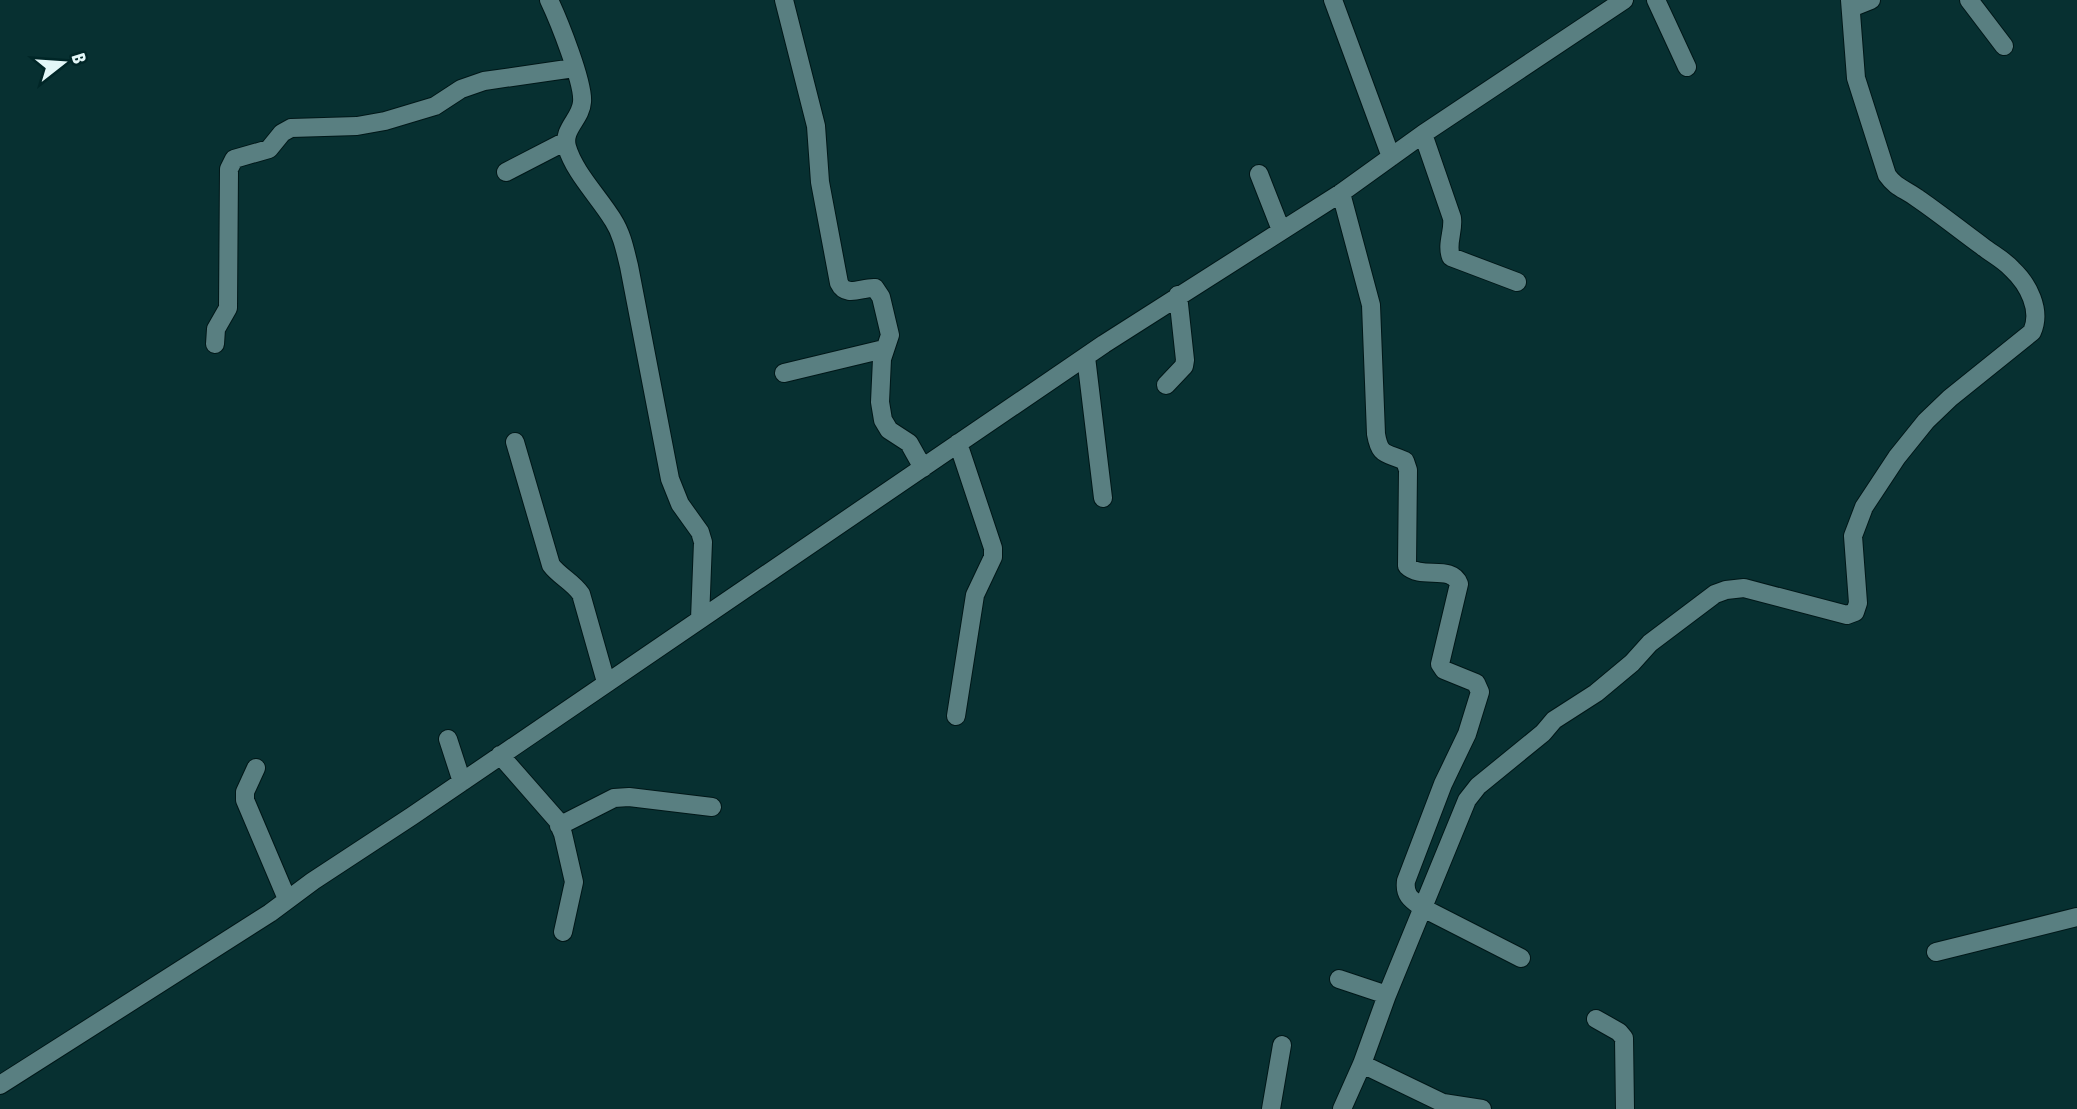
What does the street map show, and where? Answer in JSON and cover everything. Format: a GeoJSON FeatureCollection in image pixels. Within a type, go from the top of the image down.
{"type":"FeatureCollection","features":[{"type":"Feature","properties":{"kind":"street"},"geometry":{"type":"LineString","coordinates":[[548,0],[575,68],[583,102],[566,134],[566,141],[573,161],[614,222],[625,249],[670,479],[680,504],[700,532],[703,542],[700,619]]}},
{"type":"Feature","properties":{"kind":"street"},"geometry":{"type":"LineString","coordinates":[[784,0],[816,126],[820,182],[839,283],[841,288],[848,292],[871,287],[879,292],[890,328],[882,359],[880,402],[883,420],[889,430],[909,443],[923,468]]}},
{"type":"Feature","properties":{"kind":"street"},"geometry":{"type":"LineString","coordinates":[[1333,0],[1391,157]]}},
{"type":"Feature","properties":{"kind":"street"},"geometry":{"type":"LineString","coordinates":[[0,1085],[258,920],[958,443],[1178,295],[1340,193],[1423,134],[1624,0]]}},
{"type":"Feature","properties":{"kind":"street"},"geometry":{"type":"LineString","coordinates":[[1656,0],[1687,67]]}},
{"type":"Feature","properties":{"kind":"street"},"geometry":{"type":"LineString","coordinates":[[1342,1109],[1362,1064],[1381,993],[1416,903],[1467,800],[1478,786],[1543,733],[1554,720],[1596,693],[1632,663],[1650,643],[1716,594],[1744,588],[1851,614],[1857,609],[1853,536],[1864,507],[1897,457],[1926,421],[1950,398],[2032,332],[2036,323],[2033,301],[2013,269],[1898,187],[1887,175],[1856,78],[1850,4],[1871,0]]}},
{"type":"Feature","properties":{"kind":"street"},"geometry":{"type":"LineString","coordinates":[[1969,0],[2004,46]]}},
{"type":"Feature","properties":{"kind":"street"},"geometry":{"type":"LineString","coordinates":[[215,344],[216,329],[228,308],[229,169],[234,159],[269,149],[282,133],[291,128],[357,126],[385,121],[435,106],[461,89],[484,81],[575,68]]}},
{"type":"Feature","properties":{"kind":"street"},"geometry":{"type":"LineString","coordinates":[[1423,134],[1452,218],[1449,246],[1451,257],[1517,282]]}},
{"type":"Feature","properties":{"kind":"street"},"geometry":{"type":"LineString","coordinates":[[506,172],[566,141]]}},
{"type":"Feature","properties":{"kind":"street"},"geometry":{"type":"LineString","coordinates":[[1259,174],[1281,230]]}},
{"type":"Feature","properties":{"kind":"street"},"geometry":{"type":"LineString","coordinates":[[1340,193],[1371,305],[1378,447],[1383,454],[1405,461],[1408,470],[1407,566],[1414,572],[1451,574],[1458,579],[1460,584],[1440,664],[1444,670],[1476,683],[1480,692],[1467,734],[1443,784],[1405,889],[1416,903],[1521,958]]}},
{"type":"Feature","properties":{"kind":"street"},"geometry":{"type":"LineString","coordinates":[[1166,385],[1184,366],[1185,360],[1178,295]]}},
{"type":"Feature","properties":{"kind":"street"},"geometry":{"type":"LineString","coordinates":[[784,373],[884,349]]}},
{"type":"Feature","properties":{"kind":"street"},"geometry":{"type":"LineString","coordinates":[[1086,357],[1103,498]]}},
{"type":"Feature","properties":{"kind":"street"},"geometry":{"type":"LineString","coordinates":[[515,442],[551,565],[580,594],[606,682]]}},
{"type":"Feature","properties":{"kind":"street"},"geometry":{"type":"LineString","coordinates":[[956,716],[975,595],[993,557],[993,548],[958,443]]}},
{"type":"Feature","properties":{"kind":"street"},"geometry":{"type":"LineString","coordinates":[[448,739],[462,782]]}},
{"type":"Feature","properties":{"kind":"street"},"geometry":{"type":"LineString","coordinates":[[500,755],[556,820],[568,849],[574,882],[563,932]]}},
{"type":"Feature","properties":{"kind":"street"},"geometry":{"type":"LineString","coordinates":[[256,768],[245,792],[246,800],[287,900]]}},
{"type":"Feature","properties":{"kind":"street"},"geometry":{"type":"LineString","coordinates":[[559,826],[614,798],[629,797],[712,807]]}},
{"type":"Feature","properties":{"kind":"street"},"geometry":{"type":"LineString","coordinates":[[1936,953],[2077,917]]}},
{"type":"Feature","properties":{"kind":"street"},"geometry":{"type":"LineString","coordinates":[[1339,979],[1381,993]]}},
{"type":"Feature","properties":{"kind":"street"},"geometry":{"type":"LineString","coordinates":[[1596,1019],[1619,1032],[1624,1038],[1625,1109]]}},
{"type":"Feature","properties":{"kind":"street"},"geometry":{"type":"LineString","coordinates":[[1271,1109],[1282,1045]]}},
{"type":"Feature","properties":{"kind":"street"},"geometry":{"type":"LineString","coordinates":[[1362,1064],[1443,1103],[1482,1109]]}}]}
